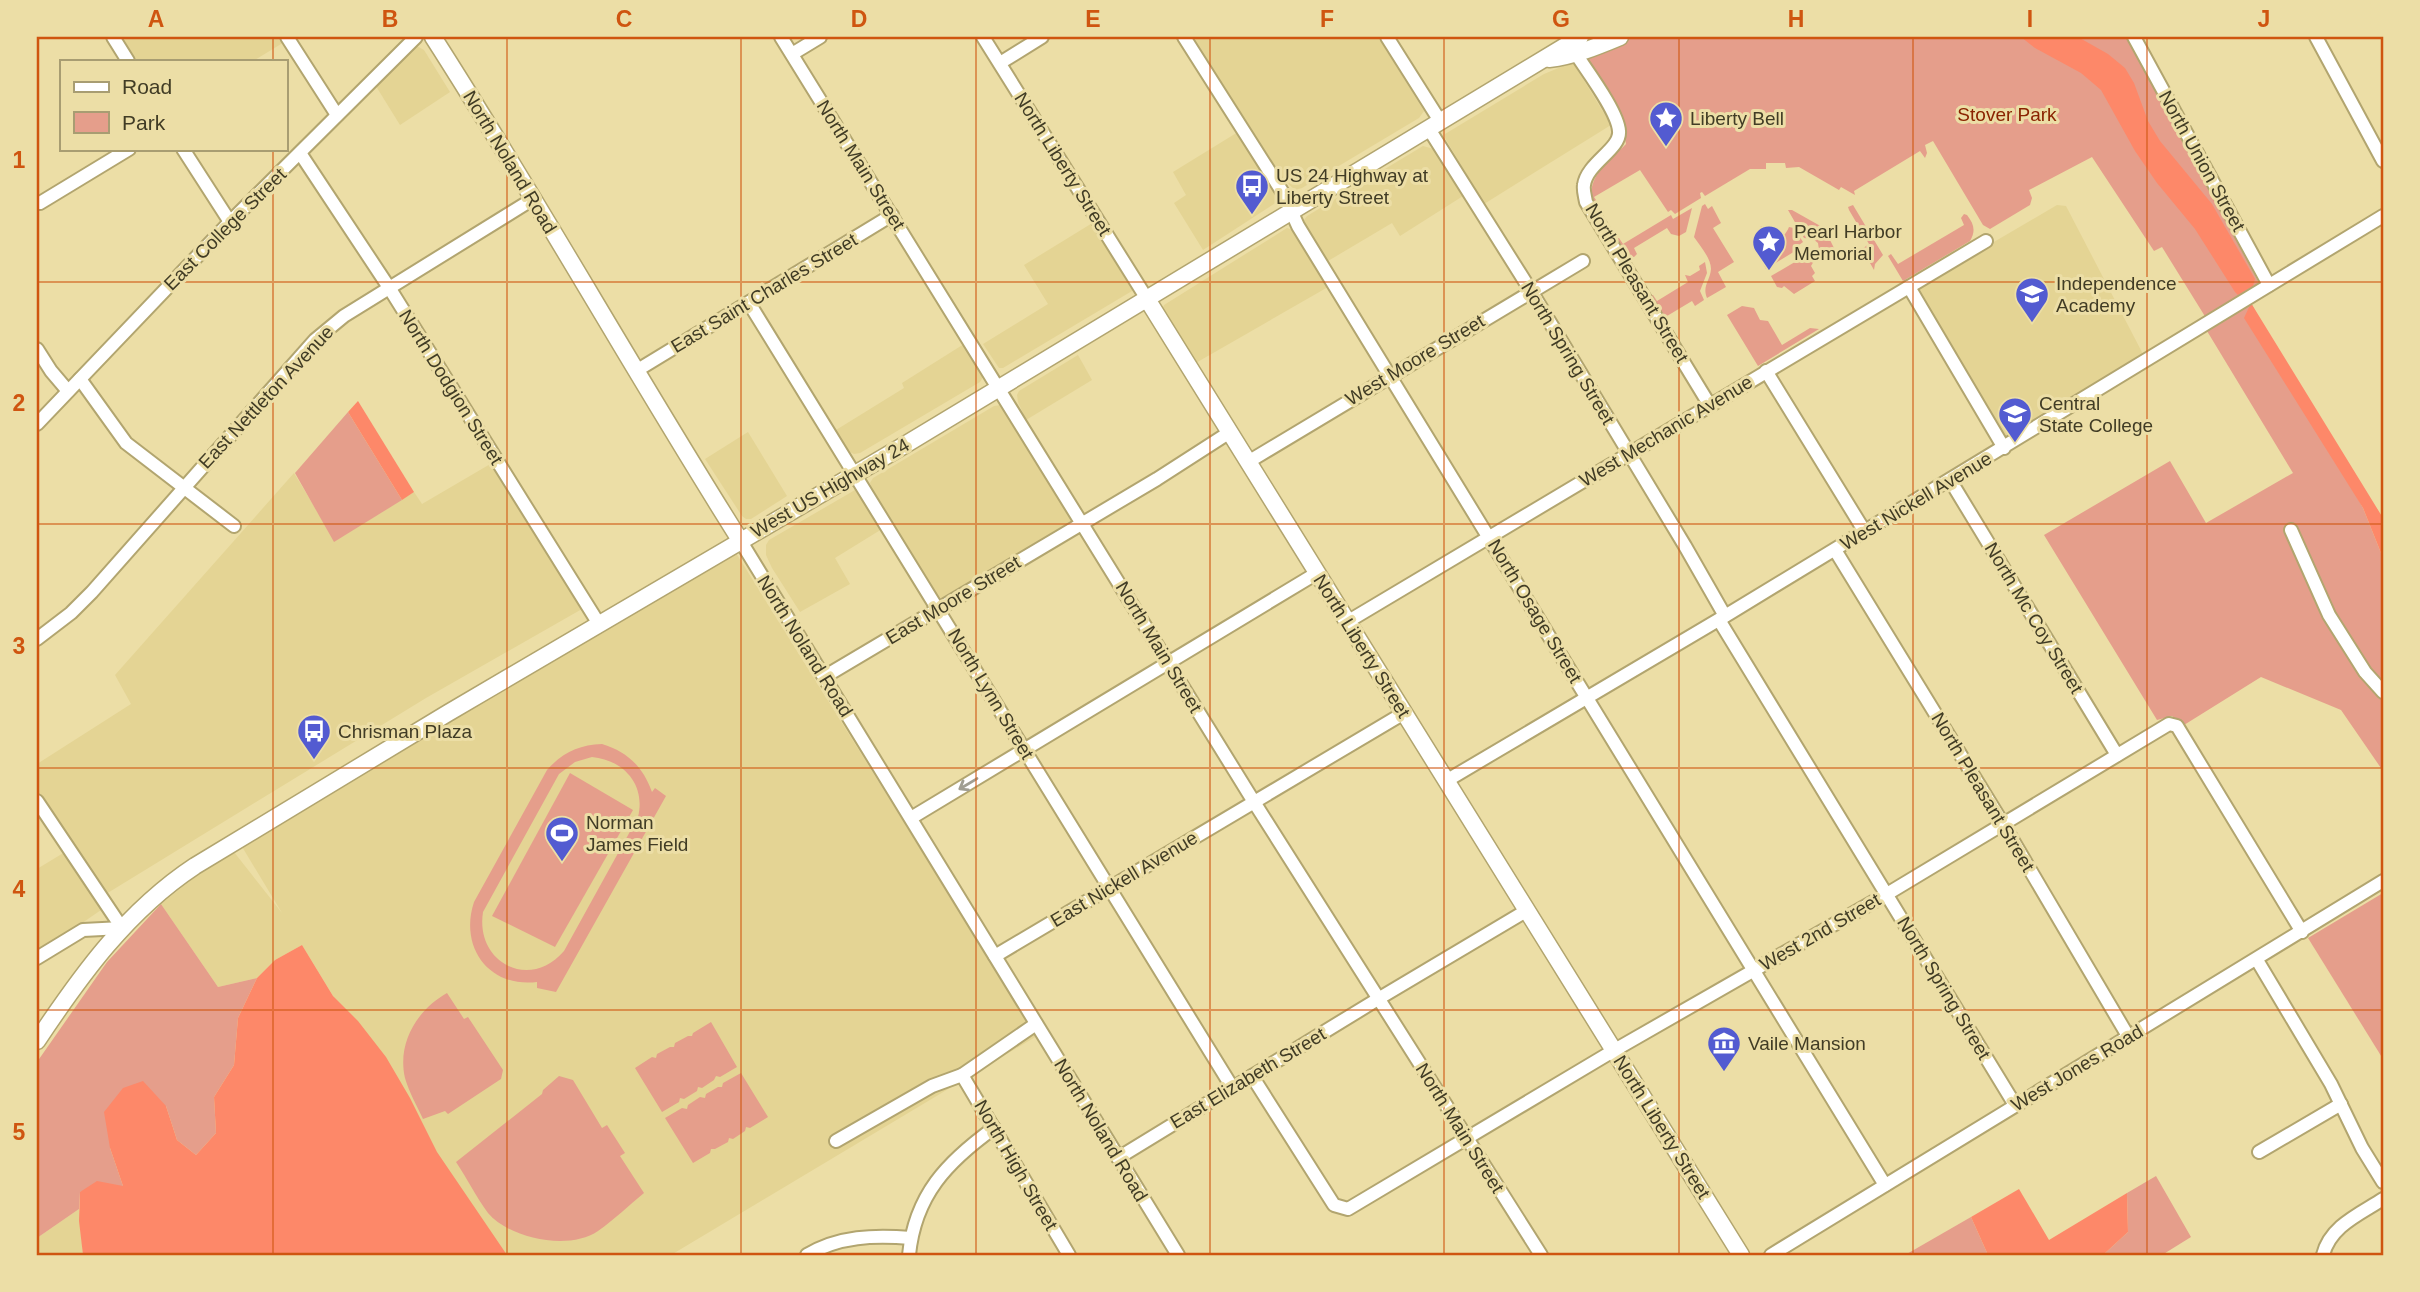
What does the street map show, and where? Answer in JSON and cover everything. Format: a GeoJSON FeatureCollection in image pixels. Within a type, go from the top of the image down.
{"type":"FeatureCollection","features":[{"type":"Feature","properties":{"kind":"main road","name":"North Noland Road"},"geometry":{"type":"LineString","coordinates":[[433,37],[740,540]]}},
{"type":"Feature","properties":{"kind":"main road"},"geometry":{"type":"LineString","coordinates":[[1543,59],[1564,37]]}},
{"type":"Feature","properties":{"kind":"main road"},"geometry":{"type":"LineString","coordinates":[[1543,59],[1580,37]]}},
{"type":"Feature","properties":{"kind":"main road"},"geometry":{"type":"LineString","coordinates":[[1543,59],[1576,54],[1620,37]]}},
{"type":"Feature","properties":{"kind":"main road","name":"West US Highway 24"},"geometry":{"type":"LineString","coordinates":[[37,1041],[90,965],[122,928],[181,875],[366,762],[856,474],[1543,59]]}},
{"type":"Feature","properties":{"kind":"main road","name":"North Liberty Street"},"geometry":{"type":"LineString","coordinates":[[1147,299],[1741,1255]]}},
{"type":"Feature","properties":{"kind":"street"},"geometry":{"type":"LineString","coordinates":[[113,37],[127,60]]}},
{"type":"Feature","properties":{"kind":"street"},"geometry":{"type":"LineString","coordinates":[[287,37],[337,115]]}},
{"type":"Feature","properties":{"kind":"street","name":"East College Street"},"geometry":{"type":"LineString","coordinates":[[37,424],[230,222],[416,37]]}},
{"type":"Feature","properties":{"kind":"street","name":"North Main Street"},"geometry":{"type":"LineString","coordinates":[[781,37],[1000,387],[1254,802],[1541,1255]]}},
{"type":"Feature","properties":{"kind":"street"},"geometry":{"type":"LineString","coordinates":[[792,54],[820,37]]}},
{"type":"Feature","properties":{"kind":"street","name":"North Liberty Street"},"geometry":{"type":"LineString","coordinates":[[983,37],[1147,299]]}},
{"type":"Feature","properties":{"kind":"street"},"geometry":{"type":"LineString","coordinates":[[1000,63],[1042,37]]}},
{"type":"Feature","properties":{"kind":"street","name":"North Osage Street"},"geometry":{"type":"LineString","coordinates":[[1184,37],[1268,169],[1291,211],[1885,1185]]}},
{"type":"Feature","properties":{"kind":"street","name":"North Spring Street"},"geometry":{"type":"LineString","coordinates":[[1387,37],[1434,125],[1629,453],[1722,618],[2015,1105]]}},
{"type":"Feature","properties":{"kind":"street","name":"North Union Street"},"geometry":{"type":"LineString","coordinates":[[2134,37],[2269,285]]}},
{"type":"Feature","properties":{"kind":"street"},"geometry":{"type":"LineString","coordinates":[[2316,37],[2383,161]]}},
{"type":"Feature","properties":{"kind":"street","name":"North Pleasant Street"},"geometry":{"type":"LineString","coordinates":[[1576,54],[1601,93],[1619,130],[1618,141],[1589,170],[1584,186],[1586,202],[1709,404]]}},
{"type":"Feature","properties":{"kind":"street"},"geometry":{"type":"LineString","coordinates":[[40,203],[128,150]]}},
{"type":"Feature","properties":{"kind":"street"},"geometry":{"type":"LineString","coordinates":[[184,150],[230,222]]}},
{"type":"Feature","properties":{"kind":"street","name":"North Dodgion Street"},"geometry":{"type":"LineString","coordinates":[[300,152],[390,289],[599,624]]}},
{"type":"Feature","properties":{"kind":"street","name":"East Nettleton Avenue"},"geometry":{"type":"LineString","coordinates":[[37,639],[71,613],[92,592],[315,340],[344,316],[533,199]]}},
{"type":"Feature","properties":{"kind":"street","name":"East Saint Charles Street"},"geometry":{"type":"LineString","coordinates":[[636,371],[892,215]]}},
{"type":"Feature","properties":{"kind":"street","name":"West Nickell Avenue"},"geometry":{"type":"LineString","coordinates":[[1446,781],[1865,532],[2383,216]]}},
{"type":"Feature","properties":{"kind":"street","name":"West Mechanic Avenue"},"geometry":{"type":"LineString","coordinates":[[1348,622],[1986,241]]}},
{"type":"Feature","properties":{"kind":"street","name":"West Moore Street"},"geometry":{"type":"LineString","coordinates":[[1248,462],[1583,261]]}},
{"type":"Feature","properties":{"kind":"street"},"geometry":{"type":"LineString","coordinates":[[1909,286],[2004,447]]}},
{"type":"Feature","properties":{"kind":"street","name":"North Lynn Street"},"geometry":{"type":"LineString","coordinates":[[749,303],[1232,1087]]}},
{"type":"Feature","properties":{"kind":"street"},"geometry":{"type":"LineString","coordinates":[[37,349],[68,391]]}},
{"type":"Feature","properties":{"kind":"street"},"geometry":{"type":"LineString","coordinates":[[1766,371],[1865,532]]}},
{"type":"Feature","properties":{"kind":"street"},"geometry":{"type":"LineString","coordinates":[[80,379],[126,443],[234,526]]}},
{"type":"Feature","properties":{"kind":"street"},"geometry":{"type":"LineString","coordinates":[[1083,522],[1230,432]]}},
{"type":"Feature","properties":{"kind":"street","name":"North Mc Coy Street"},"geometry":{"type":"LineString","coordinates":[[1950,480],[2117,755]]}},
{"type":"Feature","properties":{"kind":"street","name":"East Moore Street"},"geometry":{"type":"LineString","coordinates":[[824,677],[1083,522]]}},
{"type":"Feature","properties":{"kind":"street"},"geometry":{"type":"LineString","coordinates":[[2291,530],[2329,615],[2365,672],[2383,692]]}},
{"type":"Feature","properties":{"kind":"street","name":"North Noland Road"},"geometry":{"type":"LineString","coordinates":[[740,540],[1178,1255]]}},
{"type":"Feature","properties":{"kind":"street","name":"North Pleasant Street"},"geometry":{"type":"LineString","coordinates":[[1835,550],[2003,824],[2128,1036]]}},
{"type":"Feature","properties":{"kind":"street"},"geometry":{"type":"LineString","coordinates":[[911,818],[1317,573]]}},
{"type":"Feature","properties":{"kind":"street"},"geometry":{"type":"LineString","coordinates":[[1254,802],[1404,713]]}},
{"type":"Feature","properties":{"kind":"street","name":"West 2nd Street"},"geometry":{"type":"LineString","coordinates":[[1252,1076],[1334,1206],[1348,1209],[1614,1051],[1887,894],[2169,724],[2177,726],[2302,932]]}},
{"type":"Feature","properties":{"kind":"street"},"geometry":{"type":"LineString","coordinates":[[37,801],[122,928]]}},
{"type":"Feature","properties":{"kind":"street","name":"East Nickell Avenue"},"geometry":{"type":"LineString","coordinates":[[995,956],[1254,802]]}},
{"type":"Feature","properties":{"kind":"street","name":"West Jones Road"},"geometry":{"type":"LineString","coordinates":[[1771,1255],[2383,881]]}},
{"type":"Feature","properties":{"kind":"street","name":"East Elizabeth Street"},"geometry":{"type":"LineString","coordinates":[[1118,1158],[1526,911]]}},
{"type":"Feature","properties":{"kind":"street"},"geometry":{"type":"LineString","coordinates":[[37,958],[83,930],[122,928]]}},
{"type":"Feature","properties":{"kind":"street"},"geometry":{"type":"LineString","coordinates":[[2256,960],[2341,1104],[2362,1148],[2383,1182]]}},
{"type":"Feature","properties":{"kind":"street"},"geometry":{"type":"LineString","coordinates":[[836,1141],[932,1086],[962,1075],[1036,1024]]}},
{"type":"Feature","properties":{"kind":"street","name":"North High Street"},"geometry":{"type":"LineString","coordinates":[[962,1075],[1069,1255]]}},
{"type":"Feature","properties":{"kind":"street"},"geometry":{"type":"LineString","coordinates":[[2259,1152],[2341,1104]]}},
{"type":"Feature","properties":{"kind":"street"},"geometry":{"type":"LineString","coordinates":[[909,1255],[921,1204],[937,1179],[966,1149],[994,1128]]}},
{"type":"Feature","properties":{"kind":"street"},"geometry":{"type":"LineString","coordinates":[[2323,1255],[2330,1238],[2342,1225],[2383,1199]]}},
{"type":"Feature","properties":{"kind":"street"},"geometry":{"type":"LineString","coordinates":[[807,1255],[842,1240],[863,1237],[911,1238]]}},
{"type":"Feature","properties":{"kind":"shaded area"},"geometry":{"type":"Polygon","coordinates":[[[118,37],[283,37],[286,41],[255,60],[133,60],[118,37]]]}},
{"type":"Feature","properties":{"kind":"shaded area"},"geometry":{"type":"Polygon","coordinates":[[[1199,37],[1378,37],[1424,111],[1419,118],[1295,190],[1284,180],[1194,40],[1199,37]]]}},
{"type":"Feature","properties":{"kind":"shaded area"},"geometry":{"type":"Polygon","coordinates":[[[2021,37],[2078,37],[2108,54],[2125,68],[2134,83],[2148,121],[2160,141],[2212,204],[2255,279],[2253,286],[2238,295],[2235,292],[2195,229],[2135,151],[2101,90],[2081,73],[2035,48],[2021,37]]]}},
{"type":"Feature","properties":{"kind":"shaded area"},"geometry":{"type":"Polygon","coordinates":[[[415,45],[424,50],[450,92],[400,125],[374,83],[415,45]]]}},
{"type":"Feature","properties":{"kind":"shaded area"},"geometry":{"type":"Polygon","coordinates":[[[1573,62],[1611,125],[1484,204],[1445,134],[1544,74],[1573,62]]]}},
{"type":"Feature","properties":{"kind":"shaded area"},"geometry":{"type":"Polygon","coordinates":[[[1238,132],[1278,198],[1277,202],[1203,250],[1174,203],[1186,195],[1173,172],[1238,132]]]}},
{"type":"Feature","properties":{"kind":"shaded area"},"geometry":{"type":"Polygon","coordinates":[[[1423,146],[1434,149],[1463,196],[1400,236],[1392,223],[1328,261],[1306,227],[1304,220],[1307,216],[1423,146]]]}},
{"type":"Feature","properties":{"kind":"shaded area","name":"Independence Academy"},"geometry":{"type":"Polygon","coordinates":[[[2057,205],[2066,206],[2144,356],[2010,438],[2005,438],[1917,292],[1917,287],[2057,205]]]}},
{"type":"Feature","properties":{"kind":"shaded area"},"geometry":{"type":"Polygon","coordinates":[[[1094,222],[1133,286],[1132,291],[999,368],[983,344],[1048,304],[1024,265],[1094,222]]]}},
{"type":"Feature","properties":{"kind":"shaded area"},"geometry":{"type":"Polygon","coordinates":[[[1287,228],[1293,230],[1328,287],[1194,364],[1162,310],[1164,305],[1287,228]]]}},
{"type":"Feature","properties":{"kind":"shaded area"},"geometry":{"type":"Polygon","coordinates":[[[2251,303],[2383,518],[2383,558],[2363,508],[2244,318],[2251,303]]]}},
{"type":"Feature","properties":{"kind":"shaded area"},"geometry":{"type":"Polygon","coordinates":[[[964,344],[982,372],[980,382],[860,453],[850,452],[836,430],[904,388],[902,383],[964,344]]]}},
{"type":"Feature","properties":{"kind":"shaded area"},"geometry":{"type":"Polygon","coordinates":[[[1078,355],[1092,380],[1026,420],[1018,402],[1019,391],[1078,355]]]}},
{"type":"Feature","properties":{"kind":"shaded area"},"geometry":{"type":"Polygon","coordinates":[[[358,401],[414,492],[402,500],[348,412],[358,401]]]}},
{"type":"Feature","properties":{"kind":"shaded area"},"geometry":{"type":"Polygon","coordinates":[[[994,406],[1006,407],[1076,521],[946,599],[940,599],[870,483],[873,478],[994,406]]]}},
{"type":"Feature","properties":{"kind":"shaded area"},"geometry":{"type":"Polygon","coordinates":[[[748,432],[787,496],[751,519],[742,516],[705,459],[748,432]]]}},
{"type":"Feature","properties":{"kind":"shaded area","name":"Chrisman Plaza"},"geometry":{"type":"Polygon","coordinates":[[[492,463],[582,609],[426,698],[106,894],[37,793],[37,764],[131,704],[115,675],[294,473],[335,541],[414,492],[422,504],[492,463]]]}},
{"type":"Feature","properties":{"kind":"shaded area"},"geometry":{"type":"Polygon","coordinates":[[[855,490],[859,492],[882,529],[835,558],[850,584],[800,612],[772,568],[766,555],[766,545],[769,540],[855,490]]]}},
{"type":"Feature","properties":{"kind":"shaded area"},"geometry":{"type":"Polygon","coordinates":[[[736,553],[1037,1036],[671,1255],[491,1255],[302,945],[275,960],[257,978],[218,987],[161,904],[196,876],[234,852],[282,913],[241,845],[736,553]]]}},
{"type":"Feature","properties":{"kind":"shaded area"},"geometry":{"type":"Polygon","coordinates":[[[65,852],[101,910],[37,954],[37,869],[65,852]]]}},
{"type":"Feature","properties":{"kind":"shaded area"},"geometry":{"type":"Polygon","coordinates":[[[302,945],[333,996],[358,1021],[386,1057],[437,1152],[507,1255],[83,1255],[79,1221],[80,1192],[97,1181],[123,1186],[110,1148],[104,1112],[123,1088],[143,1081],[166,1106],[177,1140],[196,1155],[216,1133],[214,1097],[234,1065],[238,1018],[257,978],[275,960],[302,945]]]}},
{"type":"Feature","properties":{"kind":"shaded area"},"geometry":{"type":"Polygon","coordinates":[[[2019,1189],[2049,1240],[2127,1193],[2128,1232],[2103,1255],[1988,1255],[1971,1217],[2019,1189]]]}},
{"type":"Feature","properties":{"kind":"shaded area"},"geometry":{"type":"Polygon","coordinates":[[[79,1209],[83,1255],[37,1255],[37,1238],[79,1209]]]}},
{"type":"Feature","properties":{"kind":"green space","name":"Stover Park"},"geometry":{"type":"Polygon","coordinates":[[[2127,37],[2259,283],[2206,318],[2162,247],[2154,251],[2092,157],[2029,190],[2032,198],[2030,205],[1990,229],[1983,225],[1933,141],[1925,145],[1925,158],[1920,151],[1854,191],[1855,195],[1841,187],[1839,190],[1799,167],[1786,168],[1785,163],[1766,163],[1766,169],[1750,169],[1705,196],[1700,193],[1701,198],[1675,214],[1671,210],[1668,212],[1640,170],[1594,197],[1598,203],[1593,205],[1591,195],[1595,178],[1626,144],[1623,128],[1586,58],[1627,39],[2127,37]]]}},
{"type":"Feature","properties":{"kind":"green space"},"geometry":{"type":"Polygon","coordinates":[[[1705,204],[1708,209],[1712,206],[1721,223],[1713,228],[1734,262],[1718,272],[1726,287],[1707,298],[1705,290],[1711,265],[1694,237],[1702,206],[1705,204]]]}},
{"type":"Feature","properties":{"kind":"green space"},"geometry":{"type":"Polygon","coordinates":[[[1853,205],[1883,255],[1875,264],[1874,270],[1862,249],[1869,244],[1848,207],[1853,205]]]}},
{"type":"Feature","properties":{"kind":"green space"},"geometry":{"type":"Polygon","coordinates":[[[1692,208],[1686,232],[1679,236],[1671,234],[1667,228],[1634,248],[1637,254],[1634,257],[1625,255],[1615,239],[1619,238],[1623,244],[1671,215],[1673,219],[1692,208]]]}},
{"type":"Feature","properties":{"kind":"green space"},"geometry":{"type":"Polygon","coordinates":[[[1788,210],[1824,228],[1835,250],[1817,260],[1815,257],[1819,250],[1818,243],[1804,238],[1788,210]]]}},
{"type":"Feature","properties":{"kind":"green space"},"geometry":{"type":"Polygon","coordinates":[[[1964,214],[1973,228],[1970,241],[1903,281],[1888,256],[1891,254],[1898,264],[1964,225],[1961,218],[1964,214]]]}},
{"type":"Feature","properties":{"kind":"green space"},"geometry":{"type":"Polygon","coordinates":[[[1761,226],[1775,237],[1783,236],[1789,227],[1794,228],[1803,242],[1799,245],[1800,248],[1766,269],[1754,248],[1761,226]]]}},
{"type":"Feature","properties":{"kind":"green space"},"geometry":{"type":"Polygon","coordinates":[[[1805,256],[1811,256],[1814,261],[1811,266],[1815,281],[1794,294],[1784,286],[1777,287],[1771,276],[1805,256]]]}},
{"type":"Feature","properties":{"kind":"green space"},"geometry":{"type":"Polygon","coordinates":[[[1705,262],[1707,273],[1700,291],[1704,300],[1695,306],[1692,301],[1667,316],[1670,322],[1666,324],[1650,296],[1653,295],[1657,301],[1688,282],[1685,275],[1690,276],[1700,270],[1699,266],[1705,262]]]}},
{"type":"Feature","properties":{"kind":"green space"},"geometry":{"type":"Polygon","coordinates":[[[2251,303],[2363,508],[2383,558],[2383,771],[2341,710],[2261,677],[2184,725],[2172,716],[2157,720],[2044,535],[2170,461],[2206,523],[2293,473],[2207,331],[2251,303]]]}},
{"type":"Feature","properties":{"kind":"green space"},"geometry":{"type":"Polygon","coordinates":[[[1742,306],[1754,308],[1760,320],[1768,321],[1782,345],[1810,328],[1819,329],[1758,366],[1727,315],[1742,306]]]}},
{"type":"Feature","properties":{"kind":"green space"},"geometry":{"type":"Polygon","coordinates":[[[348,412],[402,500],[334,542],[295,473],[348,412]]]}},
{"type":"Feature","properties":{"kind":"green space"},"geometry":{"type":"Polygon","coordinates":[[[602,744],[620,751],[639,768],[652,792],[655,788],[666,796],[556,992],[537,988],[537,982],[520,982],[492,971],[475,949],[470,919],[474,902],[547,770],[565,754],[602,744]],[[592,757],[575,762],[559,774],[483,912],[483,930],[488,945],[496,957],[508,966],[521,970],[536,969],[550,963],[564,951],[638,817],[639,795],[630,776],[614,763],[592,757]]]}},
{"type":"Feature","properties":{"kind":"green space","name":"Norman James Field"},"geometry":{"type":"Polygon","coordinates":[[[570,773],[633,810],[555,947],[492,916],[570,773]]]}},
{"type":"Feature","properties":{"kind":"green space"},"geometry":{"type":"Polygon","coordinates":[[[2383,893],[2383,1059],[2308,938],[2383,893]]]}},
{"type":"Feature","properties":{"kind":"green space"},"geometry":{"type":"Polygon","coordinates":[[[161,904],[218,987],[257,978],[238,1018],[234,1065],[214,1097],[216,1133],[196,1155],[177,1140],[166,1106],[110,1148],[123,1186],[80,1192],[79,1209],[37,1238],[37,1062],[107,962],[161,904]]]}},
{"type":"Feature","properties":{"kind":"green space"},"geometry":{"type":"Polygon","coordinates":[[[447,993],[464,1019],[468,1017],[503,1070],[501,1079],[448,1114],[445,1111],[423,1119],[405,1078],[404,1052],[418,1018],[447,993]]]}},
{"type":"Feature","properties":{"kind":"green space"},"geometry":{"type":"Polygon","coordinates":[[[711,1022],[737,1067],[720,1077],[716,1076],[702,1088],[698,1087],[697,1091],[684,1099],[680,1098],[679,1102],[662,1112],[635,1068],[652,1057],[656,1058],[657,1054],[674,1047],[675,1043],[692,1036],[711,1022]]]}},
{"type":"Feature","properties":{"kind":"green space"},"geometry":{"type":"Polygon","coordinates":[[[741,1073],[768,1117],[750,1128],[746,1127],[745,1131],[711,1149],[710,1153],[693,1163],[665,1118],[682,1108],[687,1109],[688,1105],[700,1097],[705,1098],[706,1094],[722,1087],[723,1083],[741,1073]]]}},
{"type":"Feature","properties":{"kind":"green space"},"geometry":{"type":"Polygon","coordinates":[[[559,1076],[573,1080],[602,1128],[607,1125],[625,1153],[620,1156],[644,1193],[598,1231],[586,1237],[556,1241],[525,1235],[498,1222],[488,1213],[456,1162],[542,1094],[559,1076]]]}},
{"type":"Feature","properties":{"kind":"green space"},"geometry":{"type":"Polygon","coordinates":[[[2156,1176],[2191,1237],[2162,1255],[2103,1255],[2128,1232],[2127,1193],[2156,1176]]]}},
{"type":"Feature","properties":{"kind":"green space"},"geometry":{"type":"Polygon","coordinates":[[[1971,1217],[1988,1255],[1905,1255],[1971,1217]]]}},
{"type":"Feature","properties":{"kind":"place","name":"Liberty Bell"},"geometry":{"type":"Point","coordinates":[1666,148]}},
{"type":"Feature","properties":{"kind":"place","name":"US 24 Highway at Liberty Street"},"geometry":{"type":"Point","coordinates":[1252,216]}},
{"type":"Feature","properties":{"kind":"place","name":"Pearl Harbor Memorial"},"geometry":{"type":"Point","coordinates":[1769,272]}},
{"type":"Feature","properties":{"kind":"place","name":"Independence Academy"},"geometry":{"type":"Point","coordinates":[2032,324]}},
{"type":"Feature","properties":{"kind":"place","name":"Central State College"},"geometry":{"type":"Point","coordinates":[2015,444]}},
{"type":"Feature","properties":{"kind":"place","name":"Chrisman Plaza"},"geometry":{"type":"Point","coordinates":[314,761]}},
{"type":"Feature","properties":{"kind":"place","name":"Norman James Field"},"geometry":{"type":"Point","coordinates":[562,863]}},
{"type":"Feature","properties":{"kind":"place","name":"Vaile Mansion"},"geometry":{"type":"Point","coordinates":[1724,1073]}}]}
